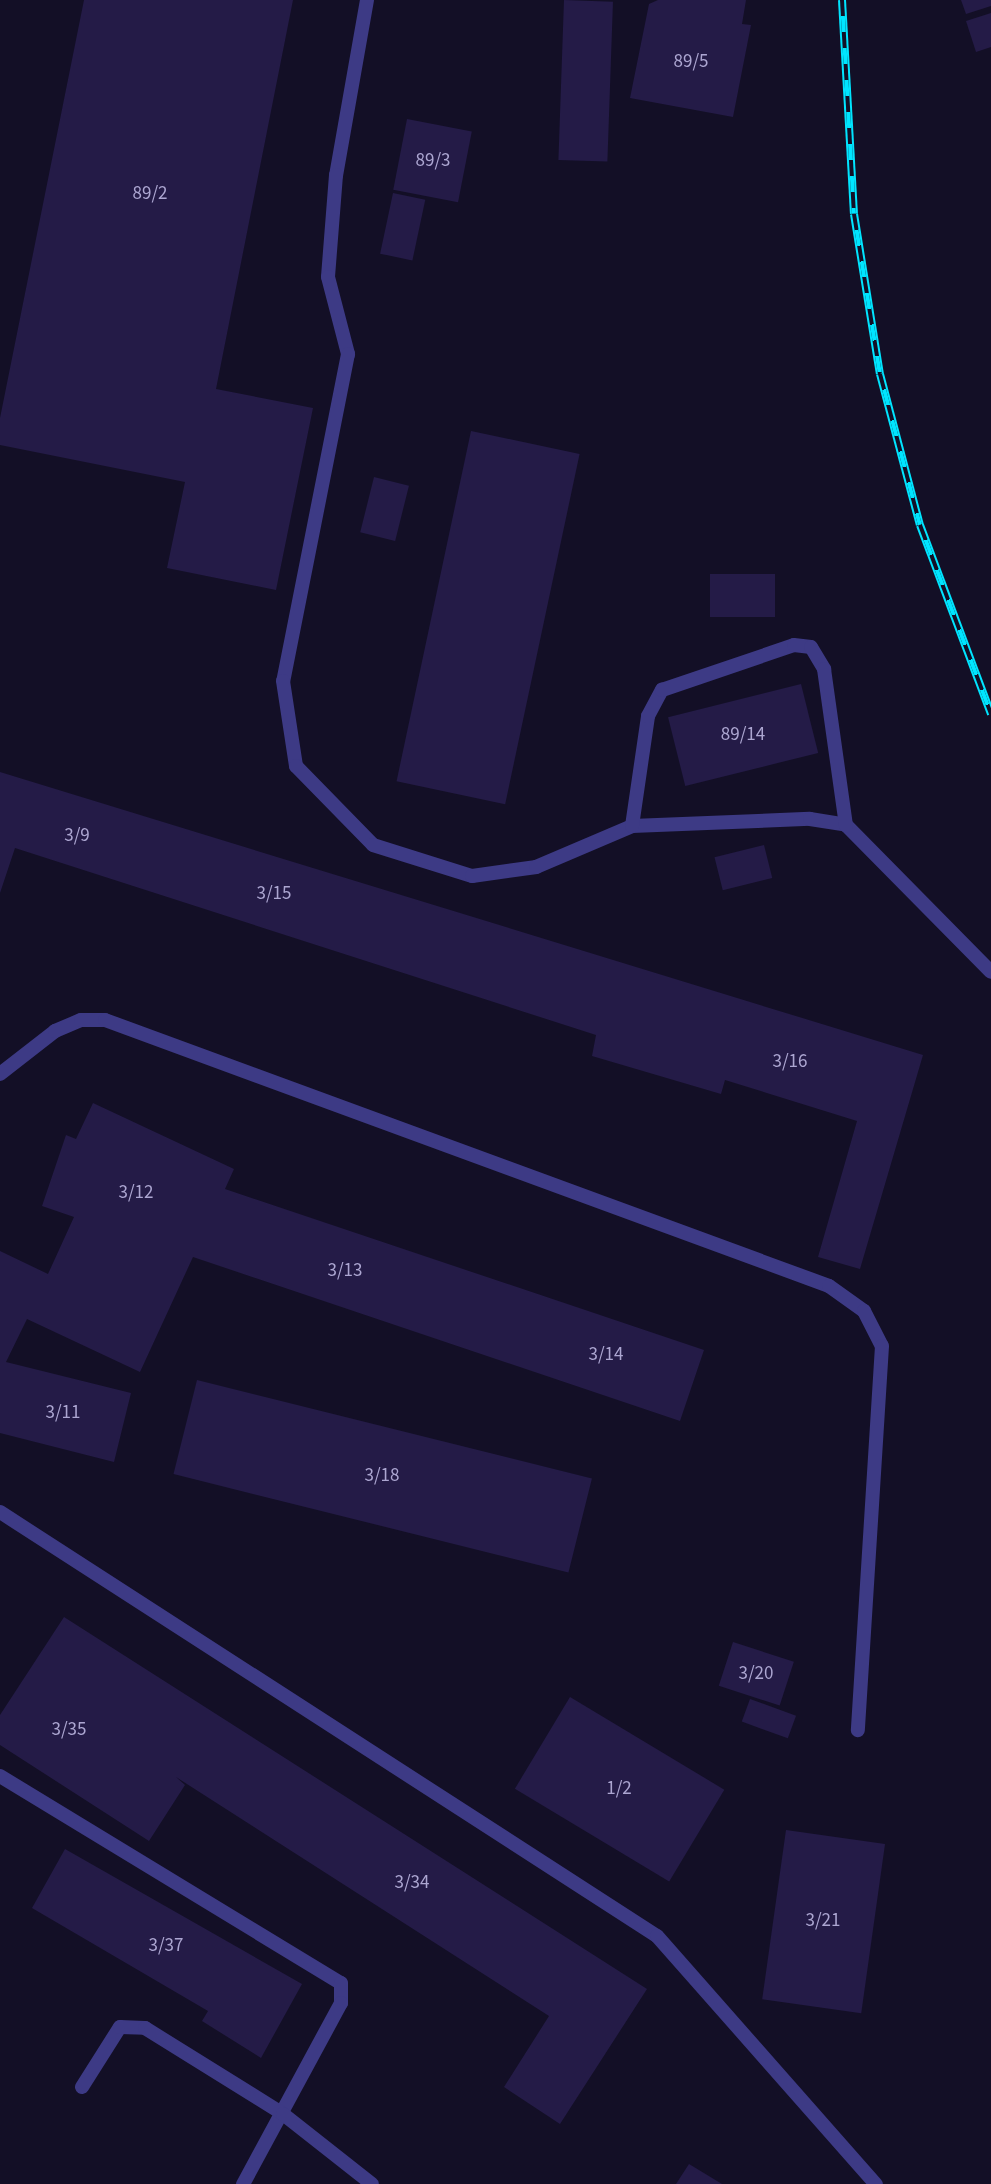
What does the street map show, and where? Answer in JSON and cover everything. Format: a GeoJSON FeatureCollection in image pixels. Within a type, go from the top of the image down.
{"type":"FeatureCollection","features":[{"type":"Feature","properties":{"kind":"lane"},"geometry":{"type":"LineString","coordinates":[[367,0],[336,175],[328,277],[348,354],[283,681],[296,766],[373,845],[472,876],[536,867],[632,826],[810,819],[846,825],[991,972]]}},
{"type":"Feature","properties":{"kind":"lane"},"geometry":{"type":"LineString","coordinates":[[632,826],[648,716],[662,690],[794,645],[811,647],[824,669],[846,825]]}},
{"type":"Feature","properties":{"kind":"lane"},"geometry":{"type":"LineString","coordinates":[[0,1074],[55,1031],[81,1020],[105,1020],[829,1286],[864,1311],[881,1346],[858,1730]]}},
{"type":"Feature","properties":{"kind":"lane"},"geometry":{"type":"LineString","coordinates":[[0,1512],[657,1936],[876,2184]]}},
{"type":"Feature","properties":{"kind":"lane"},"geometry":{"type":"LineString","coordinates":[[0,1776],[341,1983],[341,2003],[243,2184]]}},
{"type":"Feature","properties":{"kind":"lane"},"geometry":{"type":"LineString","coordinates":[[82,2087],[120,2027],[145,2028],[283,2114],[372,2184]]}},
{"type":"Feature","properties":{"kind":"building"},"geometry":{"type":"Polygon","coordinates":[[[84,0],[293,0],[216,389],[313,408],[276,590],[167,568],[185,482],[0,445],[0,418],[84,0]]]}},
{"type":"Feature","properties":{"kind":"building"},"geometry":{"type":"Polygon","coordinates":[[[564,0],[613,2],[607,162],[558,160],[564,0]]]}},
{"type":"Feature","properties":{"kind":"building"},"geometry":{"type":"Polygon","coordinates":[[[658,0],[746,0],[742,24],[751,25],[733,117],[630,98],[649,4],[658,0]]]}},
{"type":"Feature","properties":{"kind":"building"},"geometry":{"type":"Polygon","coordinates":[[[961,0],[991,0],[991,6],[966,14],[961,0]]]}},
{"type":"Feature","properties":{"kind":"building"},"geometry":{"type":"Polygon","coordinates":[[[991,13],[991,47],[976,52],[966,21],[991,13]]]}},
{"type":"Feature","properties":{"kind":"building"},"geometry":{"type":"Polygon","coordinates":[[[407,119],[472,132],[458,202],[393,190],[407,119]]]}},
{"type":"Feature","properties":{"kind":"building"},"geometry":{"type":"Polygon","coordinates":[[[393,193],[425,200],[412,261],[380,254],[393,193]]]}},
{"type":"Feature","properties":{"kind":"building"},"geometry":{"type":"Polygon","coordinates":[[[471,431],[580,454],[505,804],[397,781],[471,431]]]}},
{"type":"Feature","properties":{"kind":"building"},"geometry":{"type":"Polygon","coordinates":[[[374,477],[409,486],[395,541],[360,532],[374,477]]]}},
{"type":"Feature","properties":{"kind":"building"},"geometry":{"type":"Polygon","coordinates":[[[710,574],[775,574],[775,617],[710,617],[710,574]]]}},
{"type":"Feature","properties":{"kind":"building"},"geometry":{"type":"Polygon","coordinates":[[[801,684],[818,753],[685,786],[668,717],[801,684]]]}},
{"type":"Feature","properties":{"kind":"building"},"geometry":{"type":"Polygon","coordinates":[[[0,772],[923,1055],[860,1269],[818,1257],[857,1121],[725,1080],[721,1094],[592,1056],[596,1035],[15,848],[0,893],[0,772]]]}},
{"type":"Feature","properties":{"kind":"building"},"geometry":{"type":"Polygon","coordinates":[[[764,845],[772,878],[723,890],[715,857],[764,845]]]}},
{"type":"Feature","properties":{"kind":"building"},"geometry":{"type":"Polygon","coordinates":[[[93,1103],[234,1169],[225,1189],[704,1350],[680,1421],[193,1257],[140,1372],[27,1319],[6,1362],[131,1393],[114,1462],[0,1433],[0,1251],[48,1274],[74,1217],[42,1206],[66,1135],[76,1139],[93,1103]]]}},
{"type":"Feature","properties":{"kind":"building"},"geometry":{"type":"Polygon","coordinates":[[[197,1380],[592,1478],[568,1573],[174,1474],[197,1380]]]}},
{"type":"Feature","properties":{"kind":"building"},"geometry":{"type":"Polygon","coordinates":[[[64,1617],[647,1989],[560,2124],[504,2087],[549,2016],[176,1777],[185,1785],[149,1841],[0,1745],[0,1715],[64,1617]]]}},
{"type":"Feature","properties":{"kind":"building"},"geometry":{"type":"Polygon","coordinates":[[[733,1642],[794,1662],[780,1706],[719,1686],[733,1642]]]}},
{"type":"Feature","properties":{"kind":"building"},"geometry":{"type":"Polygon","coordinates":[[[570,1697],[724,1790],[669,1881],[515,1789],[570,1697]]]}},
{"type":"Feature","properties":{"kind":"building"},"geometry":{"type":"Polygon","coordinates":[[[750,1699],[796,1716],[788,1738],[742,1722],[750,1699]]]}},
{"type":"Feature","properties":{"kind":"building"},"geometry":{"type":"Polygon","coordinates":[[[786,1830],[885,1844],[861,2013],[762,1999],[786,1830]]]}},
{"type":"Feature","properties":{"kind":"building"},"geometry":{"type":"Polygon","coordinates":[[[65,1849],[302,1984],[261,2058],[202,2021],[208,2011],[32,1908],[65,1849]]]}},
{"type":"Feature","properties":{"kind":"building"},"geometry":{"type":"Polygon","coordinates":[[[689,2164],[722,2184],[676,2184],[689,2164]]]}},
{"type":"Feature","properties":{"kind":"railway"},"geometry":{"type":"LineString","coordinates":[[842,0],[854,214],[880,374],[920,525],[991,714]]}}]}
